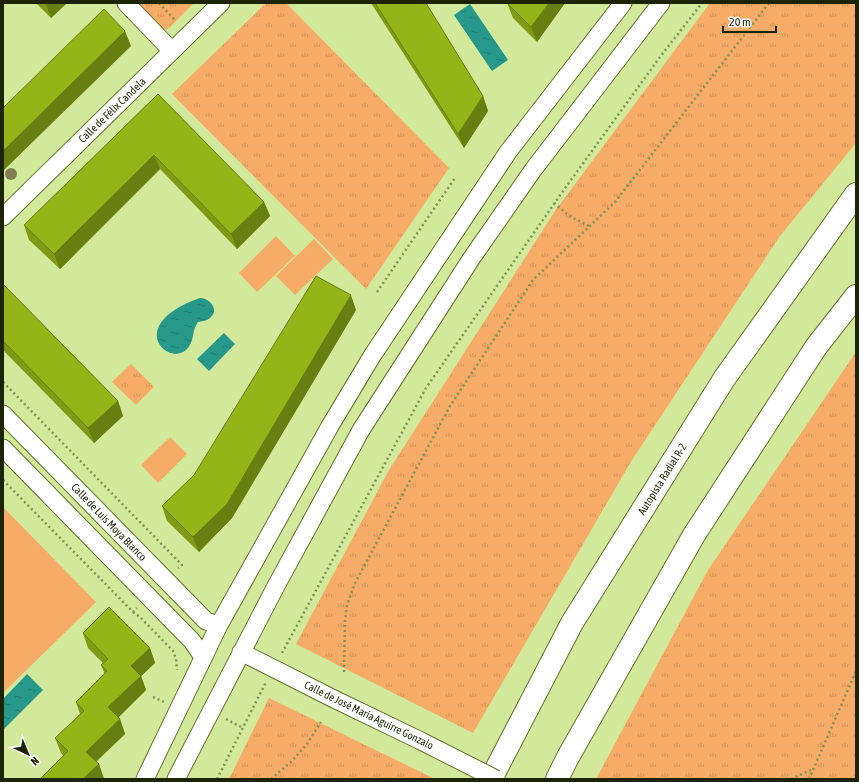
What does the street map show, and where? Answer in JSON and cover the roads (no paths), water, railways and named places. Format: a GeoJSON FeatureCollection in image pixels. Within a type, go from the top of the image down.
{"type":"FeatureCollection","features":[{"type":"Feature","properties":{"kind":"highway","name":"Autopista Radial R-2"},"geometry":{"type":"LineString","coordinates":[[491,779],[572,623],[724,379],[856,194]]}},
{"type":"Feature","properties":{"kind":"highway"},"geometry":{"type":"LineString","coordinates":[[557,779],[694,535],[816,347],[856,296]]}},
{"type":"Feature","properties":{"kind":"street"},"geometry":{"type":"LineString","coordinates":[[126,3],[172,51]]}},
{"type":"Feature","properties":{"kind":"street","name":"Calle de Félix Candela"},"geometry":{"type":"LineString","coordinates":[[3,217],[221,3]]}},
{"type":"Feature","properties":{"kind":"street"},"geometry":{"type":"LineString","coordinates":[[145,779],[219,624],[330,426],[397,318],[508,152],[623,3]]}},
{"type":"Feature","properties":{"kind":"street"},"geometry":{"type":"LineString","coordinates":[[176,779],[241,652],[361,430],[471,259],[533,170],[661,3]]}},
{"type":"Feature","properties":{"kind":"street","name":"Calle de Luis Moya Blanco"},"geometry":{"type":"LineString","coordinates":[[3,414],[206,621],[219,624]]}},
{"type":"Feature","properties":{"kind":"street"},"geometry":{"type":"LineString","coordinates":[[3,448],[192,641],[203,657]]}},
{"type":"Feature","properties":{"kind":"street","name":"Calle de José María Aguirre Gonzalo"},"geometry":{"type":"LineString","coordinates":[[241,652],[496,779]]}},
{"type":"Feature","properties":{"kind":"water"},"geometry":{"type":"Polygon","coordinates":[[[470,4],[508,60],[492,71],[454,15],[470,4]]]}},
{"type":"Feature","properties":{"kind":"water"},"geometry":{"type":"Polygon","coordinates":[[[200,298],[210,302],[214,308],[213,315],[207,320],[198,322],[194,329],[191,344],[186,350],[176,354],[166,351],[162,348],[157,338],[157,333],[162,321],[180,307],[200,298]]]}},
{"type":"Feature","properties":{"kind":"water"},"geometry":{"type":"Polygon","coordinates":[[[224,333],[235,344],[209,371],[197,359],[224,333]]]}},
{"type":"Feature","properties":{"kind":"water"},"geometry":{"type":"Polygon","coordinates":[[[27,674],[43,690],[3,730],[3,699],[27,674]]]}}]}
